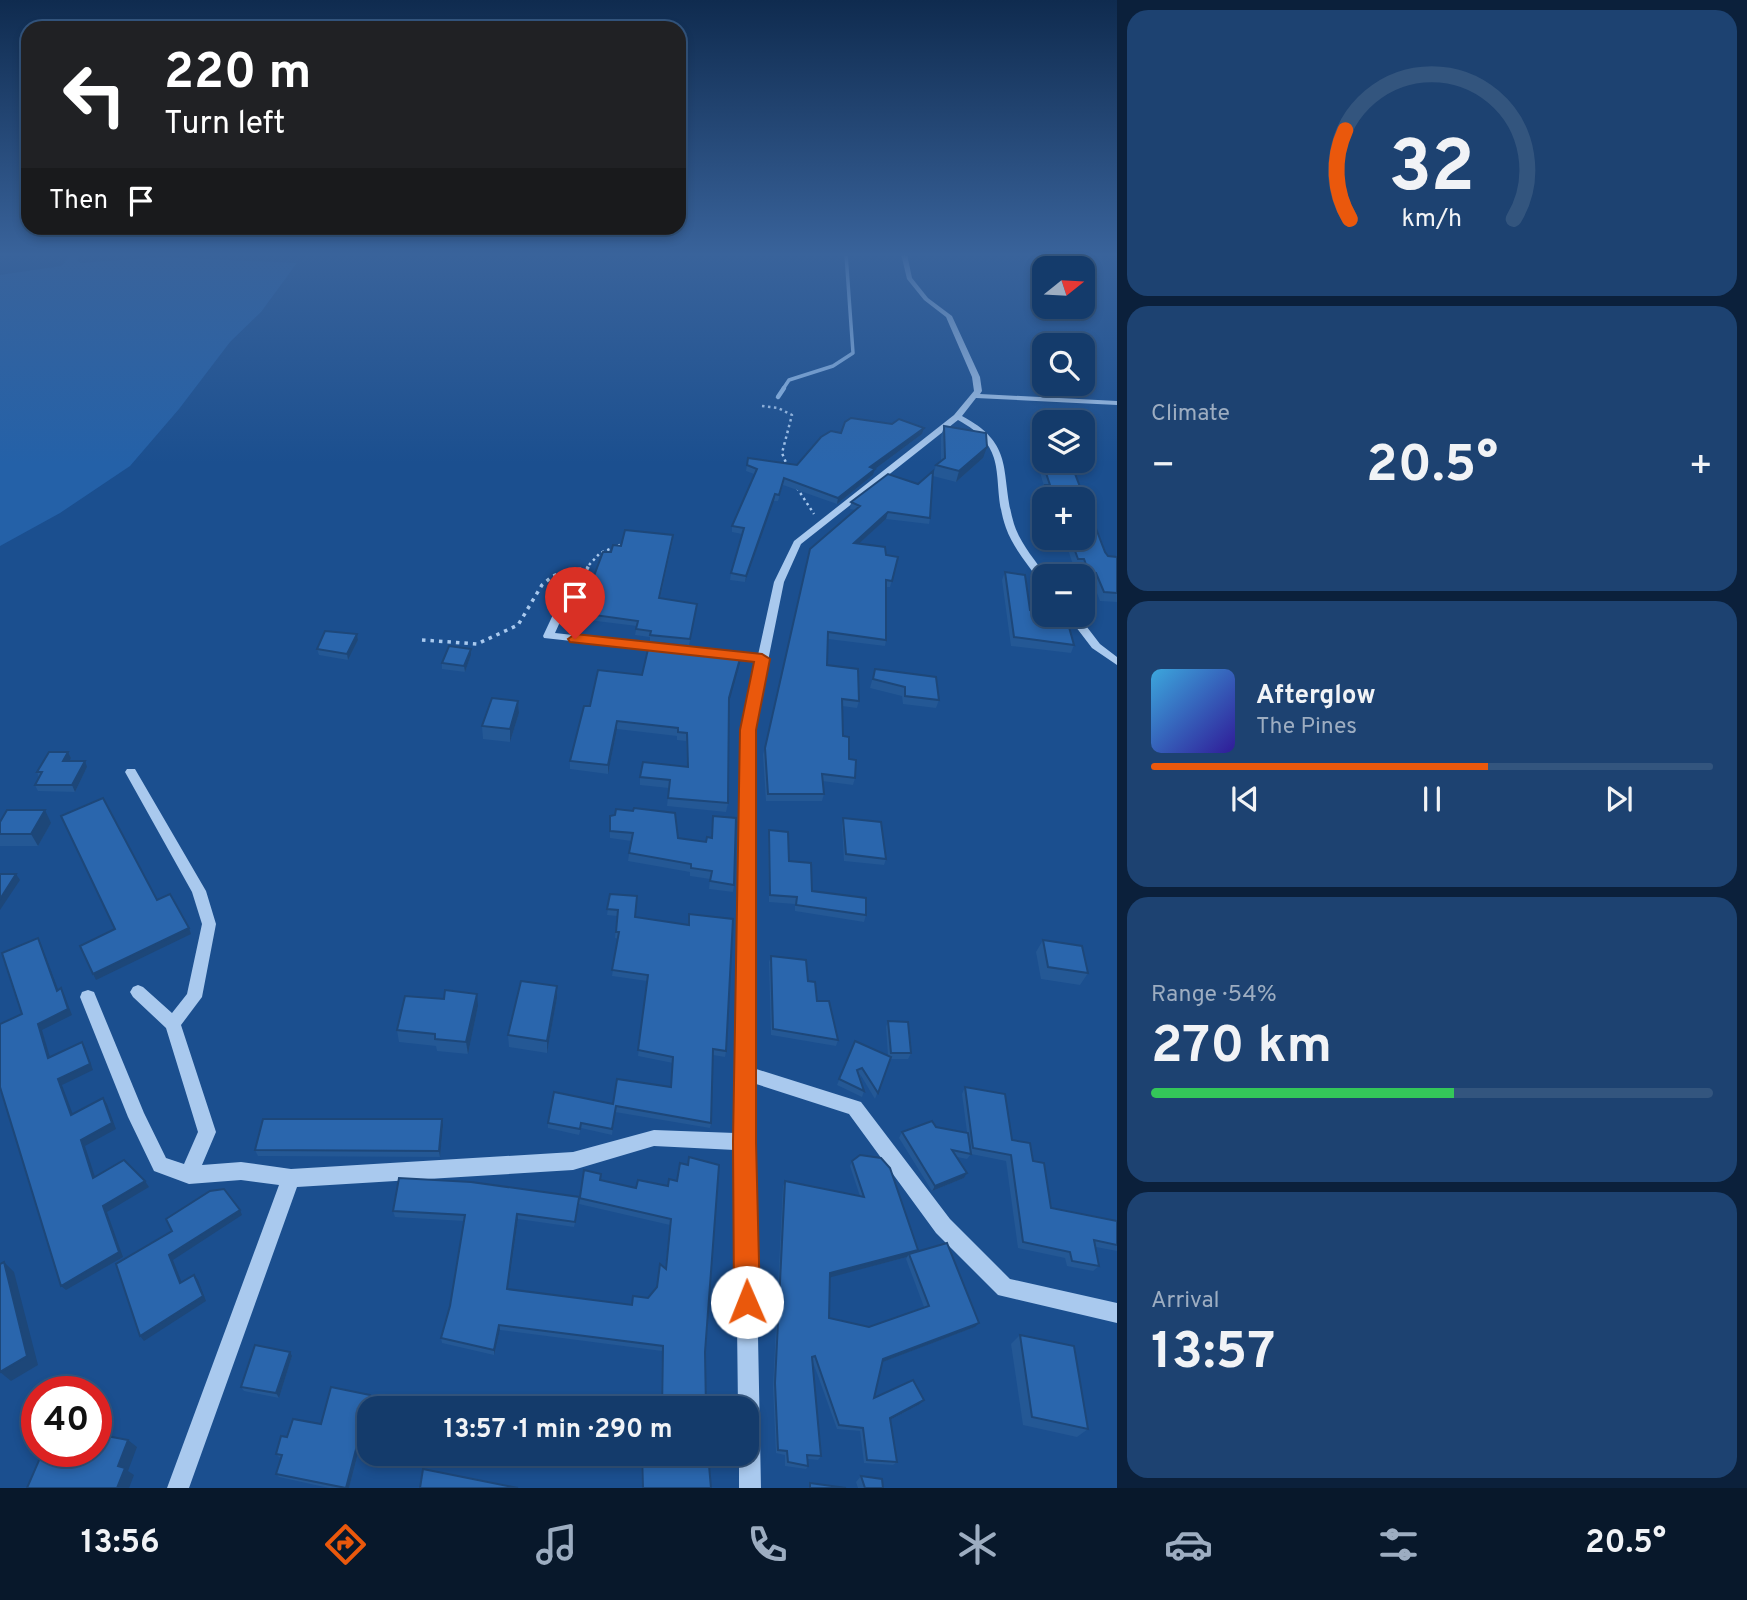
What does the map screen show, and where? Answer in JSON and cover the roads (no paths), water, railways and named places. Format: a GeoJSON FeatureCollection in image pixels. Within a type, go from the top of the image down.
{"type":"FeatureCollection","features":[{"type":"Feature","properties":{"kind":"street"},"geometry":{"type":"LineString","coordinates":[[750,1488],[744,1142],[748,730],[779,582],[797,543],[957,417],[977,396],[976,377],[952,323]]}},
{"type":"Feature","properties":{"kind":"street"},"geometry":{"type":"LineString","coordinates":[[977,396],[1117,403]]}},
{"type":"Feature","properties":{"kind":"street"},"geometry":{"type":"LineString","coordinates":[[957,417],[979,426],[995,443],[1010,528],[1034,564]]}},
{"type":"Feature","properties":{"kind":"street"},"geometry":{"type":"LineString","coordinates":[[563,604],[548,636],[682,650]]}},
{"type":"Feature","properties":{"kind":"street"},"geometry":{"type":"LineString","coordinates":[[1081,627],[1096,646],[1117,662]]}},
{"type":"Feature","properties":{"kind":"street"},"geometry":{"type":"LineString","coordinates":[[709,653],[762,659]]}},
{"type":"Feature","properties":{"kind":"street"},"geometry":{"type":"LineString","coordinates":[[131,772],[199,891],[209,924],[194,997],[173,1024]]}},
{"type":"Feature","properties":{"kind":"street"},"geometry":{"type":"LineString","coordinates":[[138,992],[173,1024],[207,1132],[189,1175]]}},
{"type":"Feature","properties":{"kind":"street"},"geometry":{"type":"LineString","coordinates":[[88,997],[137,1117],[160,1165],[189,1175],[241,1171],[291,1178],[573,1161],[654,1138],[744,1142]]}},
{"type":"Feature","properties":{"kind":"street"},"geometry":{"type":"LineString","coordinates":[[746,1073],[855,1108],[943,1226],[1005,1288],[1117,1313]]}},
{"type":"Feature","properties":{"kind":"street"},"geometry":{"type":"LineString","coordinates":[[178,1488],[291,1178]]}},
{"type":"Feature","properties":{"kind":"waterway"},"geometry":{"type":"LineString","coordinates":[[783,389],[789,380],[833,366],[853,353],[851,323]]}},
{"type":"Feature","properties":{"kind":"waterway"},"geometry":{"type":"LineString","coordinates":[[778,397],[784,388]]}}]}
